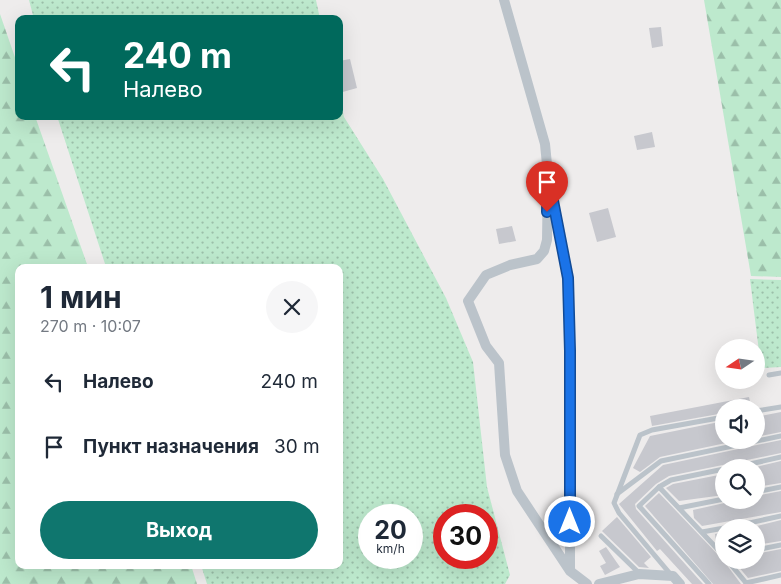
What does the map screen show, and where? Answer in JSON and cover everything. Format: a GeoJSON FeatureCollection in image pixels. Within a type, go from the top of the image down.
{"type":"FeatureCollection","features":[{"type":"Feature","properties":{"kind":"street"},"geometry":{"type":"LineString","coordinates":[[504,0],[544,144],[548,175],[568,278],[570,351],[570,571]]}},
{"type":"Feature","properties":{"kind":"street"},"geometry":{"type":"LineString","coordinates":[[548,175],[547,240],[544,251],[537,259],[510,265],[486,275],[468,301],[486,346],[499,363],[505,455],[518,491],[570,571],[587,584]]}},
{"type":"Feature","properties":{"kind":"street"},"geometry":{"type":"LineString","coordinates":[[599,584],[639,574],[676,580]]}},
{"type":"Feature","properties":{"kind":"lane"},"geometry":{"type":"LineString","coordinates":[[769,375],[781,373]]}},
{"type":"Feature","properties":{"kind":"lane"},"geometry":{"type":"LineString","coordinates":[[765,410],[781,407]]}},
{"type":"Feature","properties":{"kind":"lane"},"geometry":{"type":"LineString","coordinates":[[676,580],[619,513],[614,503],[640,435],[652,430],[715,419]]}},
{"type":"Feature","properties":{"kind":"lane"},"geometry":{"type":"LineString","coordinates":[[617,494],[661,461],[781,436]]}},
{"type":"Feature","properties":{"kind":"lane"},"geometry":{"type":"LineString","coordinates":[[765,461],[781,457]]}},
{"type":"Feature","properties":{"kind":"lane"},"geometry":{"type":"LineString","coordinates":[[709,584],[639,506],[659,486],[671,480],[715,471]]}},
{"type":"Feature","properties":{"kind":"lane"},"geometry":{"type":"LineString","coordinates":[[659,486],[715,546]]}},
{"type":"Feature","properties":{"kind":"lane"},"geometry":{"type":"LineString","coordinates":[[765,490],[781,487]]}},
{"type":"Feature","properties":{"kind":"lane"},"geometry":{"type":"LineString","coordinates":[[679,508],[715,500]]}},
{"type":"Feature","properties":{"kind":"lane"},"geometry":{"type":"LineString","coordinates":[[765,519],[781,516]]}},
{"type":"Feature","properties":{"kind":"lane"},"geometry":{"type":"LineString","coordinates":[[702,532],[715,530]]}},
{"type":"Feature","properties":{"kind":"lane"},"geometry":{"type":"LineString","coordinates":[[600,536],[639,574]]}},
{"type":"Feature","properties":{"kind":"lane"},"geometry":{"type":"LineString","coordinates":[[765,548],[781,545]]}},
{"type":"Feature","properties":{"kind":"lane"},"geometry":{"type":"LineString","coordinates":[[734,569],[746,583],[781,575]]}},
{"type":"Feature","properties":{"kind":"green space"},"geometry":{"type":"Polygon","coordinates":[[[29,0],[316,0],[319,15],[33,15],[29,0]]]}},
{"type":"Feature","properties":{"kind":"green space"},"geometry":{"type":"Polygon","coordinates":[[[704,0],[781,0],[781,277],[751,276],[704,0]]]}},
{"type":"Feature","properties":{"kind":"green space"},"geometry":{"type":"Polygon","coordinates":[[[0,14],[15,57],[15,120],[36,120],[87,264],[15,264],[15,569],[192,569],[197,584],[0,584],[0,14]]]}},
{"type":"Feature","properties":{"kind":"green space"},"geometry":{"type":"Polygon","coordinates":[[[343,113],[383,179],[446,298],[473,362],[487,487],[491,504],[433,504],[433,569],[498,569],[498,529],[510,575],[505,584],[207,584],[202,569],[343,569],[343,264],[105,264],[58,120],[343,120],[343,113]]]}},
{"type":"Feature","properties":{"kind":"green space"},"geometry":{"type":"Polygon","coordinates":[[[750,279],[781,280],[781,367],[765,368],[765,339],[757,339],[750,279]]]}},
{"type":"Feature","properties":{"kind":"building"},"geometry":{"type":"Polygon","coordinates":[[[661,27],[663,46],[652,48],[649,28],[661,27]]]}},
{"type":"Feature","properties":{"kind":"building"},"geometry":{"type":"Polygon","coordinates":[[[350,59],[357,88],[343,92],[343,60],[350,59]]]}},
{"type":"Feature","properties":{"kind":"building"},"geometry":{"type":"Polygon","coordinates":[[[652,132],[655,147],[637,150],[634,136],[652,132]]]}},
{"type":"Feature","properties":{"kind":"building"},"geometry":{"type":"Polygon","coordinates":[[[608,208],[616,237],[597,242],[589,213],[608,208]]]}},
{"type":"Feature","properties":{"kind":"building"},"geometry":{"type":"Polygon","coordinates":[[[512,226],[516,241],[499,244],[496,229],[512,226]]]}},
{"type":"Feature","properties":{"kind":"building"},"geometry":{"type":"Polygon","coordinates":[[[715,404],[715,415],[652,426],[650,416],[715,404]]]}},
{"type":"Feature","properties":{"kind":"building"},"geometry":{"type":"Polygon","coordinates":[[[781,412],[781,432],[765,435],[765,415],[781,412]]]}},
{"type":"Feature","properties":{"kind":"building"},"geometry":{"type":"Polygon","coordinates":[[[715,423],[715,445],[660,457],[640,472],[633,468],[650,436],[715,423]]]}},
{"type":"Feature","properties":{"kind":"building"},"geometry":{"type":"Polygon","coordinates":[[[781,440],[781,453],[752,459],[715,459],[715,467],[669,476],[656,484],[635,504],[636,509],[703,584],[692,584],[660,549],[657,551],[619,504],[663,465],[739,449],[765,449],[765,443],[781,440]]]}},
{"type":"Feature","properties":{"kind":"building"},"geometry":{"type":"Polygon","coordinates":[[[781,461],[781,483],[765,486],[765,465],[781,461]]]}},
{"type":"Feature","properties":{"kind":"building"},"geometry":{"type":"Polygon","coordinates":[[[715,476],[715,496],[679,501],[666,488],[673,484],[715,476]]]}},
{"type":"Feature","properties":{"kind":"building"},"geometry":{"type":"Polygon","coordinates":[[[781,491],[781,512],[742,519],[715,519],[715,524],[702,526],[694,518],[693,510],[715,505],[715,509],[765,509],[765,494],[781,491]]]}},
{"type":"Feature","properties":{"kind":"building"},"geometry":{"type":"Polygon","coordinates":[[[659,493],[715,552],[715,569],[730,569],[741,584],[713,584],[645,506],[659,493]]]}},
{"type":"Feature","properties":{"kind":"building"},"geometry":{"type":"Polygon","coordinates":[[[617,517],[651,557],[644,563],[649,568],[639,567],[602,531],[617,517]]]}},
{"type":"Feature","properties":{"kind":"building"},"geometry":{"type":"Polygon","coordinates":[[[781,520],[781,541],[765,544],[765,524],[781,520]]]}},
{"type":"Feature","properties":{"kind":"building"},"geometry":{"type":"Polygon","coordinates":[[[606,547],[620,567],[605,575],[600,566],[606,563],[599,551],[606,547]]]}},
{"type":"Feature","properties":{"kind":"building"},"geometry":{"type":"Polygon","coordinates":[[[781,549],[781,571],[748,578],[740,569],[765,569],[765,552],[781,549]]]}},
{"type":"Feature","properties":{"kind":"route"},"geometry":{"type":"LineString","coordinates":[[547,212],[548,175],[568,278],[570,522]]}}]}
